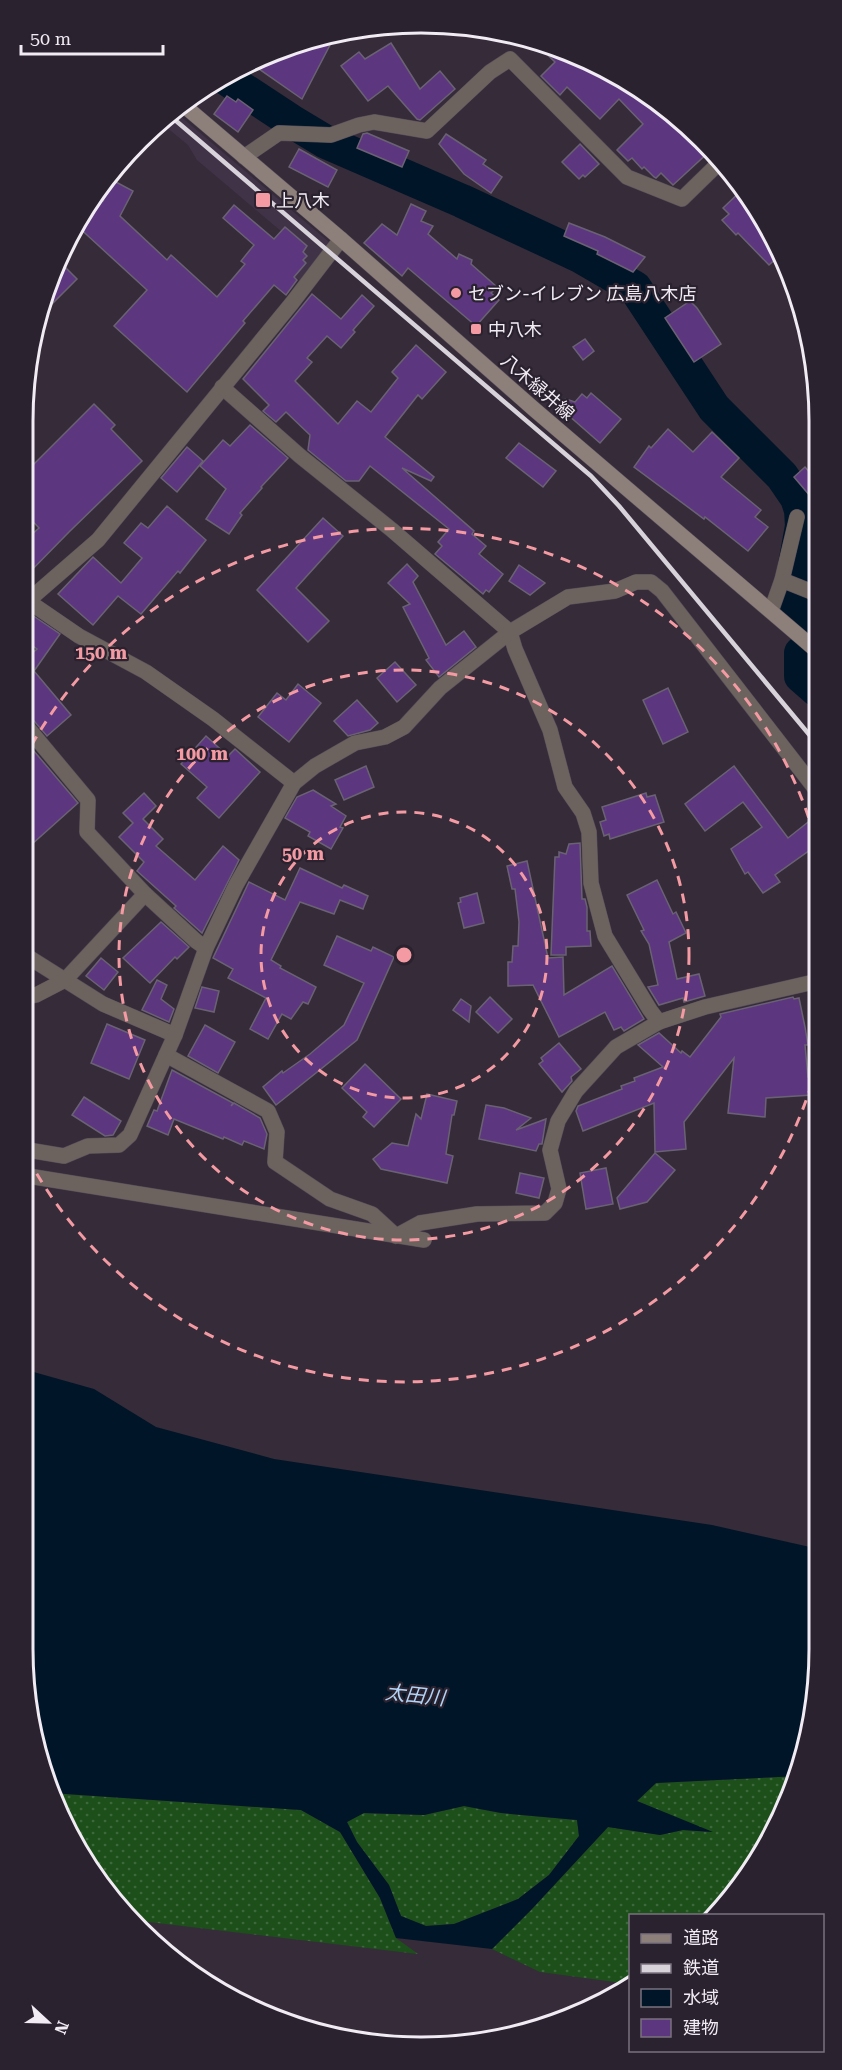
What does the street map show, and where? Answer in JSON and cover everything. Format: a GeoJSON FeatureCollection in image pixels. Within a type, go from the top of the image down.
{"type":"FeatureCollection","features":[{"type":"Feature","properties":{"kind":"main road","name":"八木緑井線"},"geometry":{"type":"LineString","coordinates":[[189,110],[809,644]]}},
{"type":"Feature","properties":{"kind":"street"},"geometry":{"type":"LineString","coordinates":[[244,157],[279,133],[331,135],[374,122],[428,131],[490,72],[510,59],[627,177],[682,199],[715,167]]}},
{"type":"Feature","properties":{"kind":"street"},"geometry":{"type":"LineString","coordinates":[[33,594],[98,540],[292,303],[341,239]]}},
{"type":"Feature","properties":{"kind":"street"},"geometry":{"type":"LineString","coordinates":[[222,387],[300,456],[392,530],[510,632],[514,649],[550,730],[565,787],[583,813],[589,832],[591,883],[605,936],[658,1022]]}},
{"type":"Feature","properties":{"kind":"street"},"geometry":{"type":"LineString","coordinates":[[771,611],[790,583],[797,517]]}},
{"type":"Feature","properties":{"kind":"street"},"geometry":{"type":"LineString","coordinates":[[33,1151],[64,1156],[88,1146],[119,1145],[130,1135],[176,1035],[206,948],[236,885],[294,783],[315,766],[355,743],[385,737],[404,727],[440,688],[510,632],[568,597],[615,591],[636,582],[651,582],[662,591],[809,780]]}},
{"type":"Feature","properties":{"kind":"street"},"geometry":{"type":"LineString","coordinates":[[790,583],[809,591]]}},
{"type":"Feature","properties":{"kind":"street"},"geometry":{"type":"LineString","coordinates":[[33,607],[79,636],[146,672],[213,719],[294,783]]}},
{"type":"Feature","properties":{"kind":"street"},"geometry":{"type":"LineString","coordinates":[[33,734],[88,800],[87,832],[145,894],[206,948]]}},
{"type":"Feature","properties":{"kind":"street"},"geometry":{"type":"LineString","coordinates":[[33,996],[65,980],[145,894]]}},
{"type":"Feature","properties":{"kind":"street"},"geometry":{"type":"LineString","coordinates":[[33,960],[103,1004],[176,1035]]}},
{"type":"Feature","properties":{"kind":"street"},"geometry":{"type":"LineString","coordinates":[[396,1236],[420,1223],[477,1214],[545,1213],[555,1203],[559,1189],[550,1150],[558,1121],[576,1091],[616,1047],[658,1022],[705,1007],[809,983]]}},
{"type":"Feature","properties":{"kind":"street"},"geometry":{"type":"LineString","coordinates":[[166,1055],[268,1111],[277,1132],[275,1162],[330,1199],[372,1214],[396,1236]]}},
{"type":"Feature","properties":{"kind":"street"},"geometry":{"type":"LineString","coordinates":[[33,1177],[424,1240]]}},
{"type":"Feature","properties":{"kind":"shaded area"},"geometry":{"type":"Polygon","coordinates":[[[181,116],[329,242],[328,247],[302,282],[269,257],[288,237],[197,160],[188,145],[167,128],[181,116]]]}},
{"type":"Feature","properties":{"kind":"green space"},"geometry":{"type":"Polygon","coordinates":[[[787,1777],[769,1821],[744,1865],[704,1914],[629,1914],[629,1977],[619,1983],[540,1972],[492,1949],[608,1827],[660,1835],[683,1830],[710,1832],[637,1801],[656,1783],[787,1777]]]}},
{"type":"Feature","properties":{"kind":"green space"},"geometry":{"type":"Polygon","coordinates":[[[62,1794],[301,1810],[340,1832],[380,1898],[396,1938],[418,1954],[146,1922],[129,1905],[98,1865],[73,1821],[62,1794]]]}},
{"type":"Feature","properties":{"kind":"green space"},"geometry":{"type":"Polygon","coordinates":[[[464,1806],[501,1813],[577,1820],[579,1836],[549,1875],[518,1899],[454,1924],[426,1926],[401,1916],[389,1885],[357,1842],[347,1822],[363,1813],[424,1815],[464,1806]]]}},
{"type":"Feature","properties":{"kind":"water","name":"太田川"},"geometry":{"type":"Polygon","coordinates":[[[33,1372],[94,1389],[156,1427],[274,1459],[712,1525],[809,1547],[809,1649],[806,1700],[802,1725],[787,1777],[656,1783],[637,1801],[713,1832],[683,1830],[660,1835],[608,1827],[492,1949],[396,1938],[380,1898],[340,1832],[301,1810],[62,1794],[40,1725],[34,1674],[33,1372]],[[464,1806],[424,1815],[364,1813],[347,1822],[357,1842],[389,1885],[401,1916],[426,1926],[454,1924],[518,1899],[549,1875],[579,1836],[577,1820],[501,1813],[464,1806]]]}},
{"type":"Feature","properties":{"kind":"building"},"geometry":{"type":"Polygon","coordinates":[[[391,43],[420,89],[440,71],[455,89],[420,120],[388,86],[368,101],[341,66],[359,52],[365,59],[391,43]]]}},
{"type":"Feature","properties":{"kind":"building"},"geometry":{"type":"Polygon","coordinates":[[[331,44],[302,99],[259,69],[331,44]]]}},
{"type":"Feature","properties":{"kind":"building"},"geometry":{"type":"Polygon","coordinates":[[[547,54],[593,73],[637,98],[677,129],[704,156],[673,185],[661,173],[656,178],[644,167],[642,169],[632,158],[628,161],[617,150],[643,124],[619,99],[600,119],[567,87],[560,95],[541,76],[555,62],[547,54]]]}},
{"type":"Feature","properties":{"kind":"building"},"geometry":{"type":"Polygon","coordinates":[[[227,96],[236,102],[238,99],[253,110],[238,132],[214,114],[227,96]]]}},
{"type":"Feature","properties":{"kind":"building"},"geometry":{"type":"Polygon","coordinates":[[[367,133],[409,151],[402,167],[357,148],[363,134],[367,133]]]}},
{"type":"Feature","properties":{"kind":"building"},"geometry":{"type":"Polygon","coordinates":[[[446,134],[486,160],[483,164],[502,177],[491,193],[464,174],[439,144],[446,134]]]}},
{"type":"Feature","properties":{"kind":"building"},"geometry":{"type":"Polygon","coordinates":[[[580,144],[599,164],[585,177],[583,175],[579,179],[562,162],[580,144]]]}},
{"type":"Feature","properties":{"kind":"building"},"geometry":{"type":"Polygon","coordinates":[[[299,149],[337,170],[328,187],[289,167],[299,149]]]}},
{"type":"Feature","properties":{"kind":"building"},"geometry":{"type":"Polygon","coordinates":[[[116,182],[133,191],[120,216],[167,260],[171,255],[217,297],[245,264],[241,261],[254,245],[223,218],[234,205],[274,239],[285,227],[307,246],[303,252],[307,256],[303,260],[306,263],[294,277],[297,280],[286,295],[274,285],[187,392],[114,326],[147,290],[83,231],[98,205],[116,182]]]}},
{"type":"Feature","properties":{"kind":"building"},"geometry":{"type":"Polygon","coordinates":[[[737,195],[769,249],[774,261],[769,265],[722,220],[729,214],[723,208],[737,195]]]}},
{"type":"Feature","properties":{"kind":"building"},"geometry":{"type":"Polygon","coordinates":[[[411,204],[426,211],[421,221],[433,226],[428,234],[457,259],[459,254],[472,260],[471,264],[497,287],[491,293],[499,300],[476,326],[408,268],[402,276],[364,243],[382,224],[397,235],[411,204]]]}},
{"type":"Feature","properties":{"kind":"building"},"geometry":{"type":"Polygon","coordinates":[[[569,223],[605,237],[645,257],[633,272],[597,254],[598,251],[564,236],[569,223]]]}},
{"type":"Feature","properties":{"kind":"building"},"geometry":{"type":"Polygon","coordinates":[[[66,268],[77,279],[51,305],[54,296],[66,268]]]}},
{"type":"Feature","properties":{"kind":"building"},"geometry":{"type":"Polygon","coordinates":[[[312,294],[341,319],[362,295],[374,306],[341,348],[327,336],[307,358],[312,362],[295,381],[338,424],[357,401],[371,412],[398,378],[392,372],[416,345],[446,372],[422,399],[418,395],[385,437],[434,477],[431,481],[402,468],[474,531],[472,534],[486,546],[479,554],[503,574],[489,592],[486,590],[483,594],[435,554],[442,546],[438,542],[449,529],[370,466],[359,481],[346,481],[308,450],[310,435],[286,412],[276,422],[263,411],[269,405],[243,379],[312,294]]]}},
{"type":"Feature","properties":{"kind":"building"},"geometry":{"type":"Polygon","coordinates":[[[690,301],[721,344],[694,362],[665,318],[690,301]]]}},
{"type":"Feature","properties":{"kind":"building"},"geometry":{"type":"Polygon","coordinates":[[[585,339],[594,351],[583,360],[573,347],[585,339]]]}},
{"type":"Feature","properties":{"kind":"building"},"geometry":{"type":"Polygon","coordinates":[[[591,393],[621,419],[600,443],[568,415],[560,413],[557,409],[561,401],[566,399],[575,402],[582,394],[587,398],[591,393]]]}},
{"type":"Feature","properties":{"kind":"building"},"geometry":{"type":"Polygon","coordinates":[[[94,404],[115,425],[111,429],[142,461],[33,569],[33,533],[39,528],[33,522],[33,465],[94,404]]]}},
{"type":"Feature","properties":{"kind":"building"},"geometry":{"type":"Polygon","coordinates":[[[250,425],[288,458],[240,513],[242,515],[229,534],[206,519],[226,489],[200,466],[223,440],[230,446],[250,425]]]}},
{"type":"Feature","properties":{"kind":"building"},"geometry":{"type":"Polygon","coordinates":[[[668,429],[693,452],[712,432],[739,458],[721,477],[761,510],[755,517],[768,527],[748,551],[705,517],[704,519],[634,467],[649,446],[651,448],[668,429]]]}},
{"type":"Feature","properties":{"kind":"building"},"geometry":{"type":"Polygon","coordinates":[[[519,443],[556,471],[543,487],[506,458],[519,443]]]}},
{"type":"Feature","properties":{"kind":"building"},"geometry":{"type":"Polygon","coordinates":[[[187,447],[203,461],[177,492],[161,478],[187,447]]]}},
{"type":"Feature","properties":{"kind":"building"},"geometry":{"type":"Polygon","coordinates":[[[805,467],[809,472],[809,495],[794,477],[805,467]]]}},
{"type":"Feature","properties":{"kind":"building"},"geometry":{"type":"Polygon","coordinates":[[[167,506],[206,540],[180,573],[178,571],[141,614],[118,596],[93,625],[58,594],[93,557],[121,583],[142,558],[124,543],[141,523],[148,528],[167,506]]]}},
{"type":"Feature","properties":{"kind":"building"},"geometry":{"type":"Polygon","coordinates":[[[323,518],[343,536],[296,588],[329,621],[308,642],[257,590],[323,518]]]}},
{"type":"Feature","properties":{"kind":"building"},"geometry":{"type":"Polygon","coordinates":[[[407,564],[418,576],[413,582],[446,645],[464,631],[476,647],[439,677],[426,660],[429,658],[403,607],[410,604],[388,583],[407,564]]]}},
{"type":"Feature","properties":{"kind":"building"},"geometry":{"type":"Polygon","coordinates":[[[519,565],[545,583],[530,595],[509,581],[519,565]]]}},
{"type":"Feature","properties":{"kind":"building"},"geometry":{"type":"Polygon","coordinates":[[[33,616],[60,634],[34,671],[71,715],[47,736],[33,720],[33,652],[37,649],[33,646],[33,616]]]}},
{"type":"Feature","properties":{"kind":"building"},"geometry":{"type":"Polygon","coordinates":[[[395,662],[416,685],[397,702],[377,678],[395,662]]]}},
{"type":"Feature","properties":{"kind":"building"},"geometry":{"type":"Polygon","coordinates":[[[298,684],[321,703],[289,742],[258,717],[277,693],[286,700],[298,684]]]}},
{"type":"Feature","properties":{"kind":"building"},"geometry":{"type":"Polygon","coordinates":[[[668,688],[688,732],[663,744],[643,700],[668,688]]]}},
{"type":"Feature","properties":{"kind":"building"},"geometry":{"type":"Polygon","coordinates":[[[357,700],[378,723],[370,730],[348,736],[334,721],[357,700]]]}},
{"type":"Feature","properties":{"kind":"building"},"geometry":{"type":"Polygon","coordinates":[[[206,736],[228,756],[235,749],[260,772],[219,818],[197,798],[207,787],[181,764],[206,736]]]}},
{"type":"Feature","properties":{"kind":"building"},"geometry":{"type":"Polygon","coordinates":[[[33,750],[78,803],[33,843],[33,750]]]}},
{"type":"Feature","properties":{"kind":"building"},"geometry":{"type":"Polygon","coordinates":[[[366,766],[374,787],[344,800],[335,780],[366,766]]]}},
{"type":"Feature","properties":{"kind":"building"},"geometry":{"type":"Polygon","coordinates":[[[734,766],[788,838],[809,821],[809,851],[775,875],[780,882],[763,893],[748,872],[745,874],[731,849],[762,827],[743,802],[705,831],[685,804],[734,766]]]}},
{"type":"Feature","properties":{"kind":"building"},"geometry":{"type":"Polygon","coordinates":[[[313,790],[336,804],[331,806],[346,816],[340,827],[343,828],[331,849],[308,836],[310,832],[285,818],[297,797],[313,790]]]}},
{"type":"Feature","properties":{"kind":"building"},"geometry":{"type":"Polygon","coordinates":[[[144,793],[156,806],[143,819],[163,839],[156,846],[195,880],[223,846],[239,860],[202,933],[137,871],[144,862],[119,837],[133,823],[123,813],[144,793]]]}},
{"type":"Feature","properties":{"kind":"building"},"geometry":{"type":"Polygon","coordinates":[[[646,793],[647,797],[655,795],[664,822],[610,839],[609,834],[604,836],[600,822],[606,820],[602,807],[646,793]]]}},
{"type":"Feature","properties":{"kind":"building"},"geometry":{"type":"Polygon","coordinates":[[[580,843],[582,899],[585,899],[587,907],[587,931],[590,931],[591,946],[566,947],[566,955],[551,955],[555,857],[559,857],[559,852],[566,854],[569,844],[580,843]]]}},
{"type":"Feature","properties":{"kind":"building"},"geometry":{"type":"Polygon","coordinates":[[[527,861],[548,958],[563,957],[564,995],[612,966],[644,1019],[624,1031],[621,1027],[614,1030],[605,1012],[559,1037],[533,985],[508,986],[508,962],[512,962],[513,946],[518,946],[519,922],[515,889],[512,889],[507,866],[527,861]]]}},
{"type":"Feature","properties":{"kind":"building"},"geometry":{"type":"Polygon","coordinates":[[[300,868],[342,888],[344,885],[368,896],[363,909],[340,900],[334,914],[300,902],[271,960],[281,966],[280,968],[316,987],[308,1004],[303,1002],[291,1019],[282,1014],[268,1039],[250,1029],[266,998],[228,978],[233,969],[213,958],[249,882],[285,900],[300,868]]]}},
{"type":"Feature","properties":{"kind":"building"},"geometry":{"type":"Polygon","coordinates":[[[657,880],[673,914],[676,912],[686,933],[669,942],[677,979],[699,974],[705,996],[684,1002],[683,998],[659,1005],[648,987],[658,985],[649,944],[641,931],[644,930],[627,895],[657,880]]]}},
{"type":"Feature","properties":{"kind":"building"},"geometry":{"type":"Polygon","coordinates":[[[477,893],[484,923],[464,928],[458,903],[461,902],[460,898],[477,893]]]}},
{"type":"Feature","properties":{"kind":"building"},"geometry":{"type":"Polygon","coordinates":[[[161,922],[189,947],[177,959],[175,957],[150,983],[123,958],[161,922]]]}},
{"type":"Feature","properties":{"kind":"building"},"geometry":{"type":"Polygon","coordinates":[[[337,936],[371,951],[373,947],[394,957],[357,1040],[276,1105],[263,1087],[282,1071],[283,1073],[310,1054],[344,1025],[364,983],[324,965],[337,936]]]}},
{"type":"Feature","properties":{"kind":"building"},"geometry":{"type":"Polygon","coordinates":[[[101,958],[118,972],[104,990],[86,976],[101,958]]]}},
{"type":"Feature","properties":{"kind":"building"},"geometry":{"type":"Polygon","coordinates":[[[157,980],[167,985],[161,999],[174,1009],[169,1022],[142,1010],[157,980]]]}},
{"type":"Feature","properties":{"kind":"building"},"geometry":{"type":"Polygon","coordinates":[[[202,987],[219,991],[214,1012],[195,1008],[202,987]]]}},
{"type":"Feature","properties":{"kind":"building"},"geometry":{"type":"Polygon","coordinates":[[[490,997],[512,1019],[498,1033],[476,1012],[490,997]]]}},
{"type":"Feature","properties":{"kind":"building"},"geometry":{"type":"Polygon","coordinates":[[[793,997],[794,999],[799,998],[808,1045],[805,1045],[809,1095],[766,1098],[765,1117],[728,1113],[734,1058],[684,1122],[686,1149],[655,1152],[654,1103],[583,1131],[576,1111],[578,1106],[622,1089],[621,1086],[635,1081],[634,1078],[663,1067],[638,1045],[659,1033],[681,1053],[682,1051],[690,1057],[721,1017],[720,1014],[793,997]]]}},
{"type":"Feature","properties":{"kind":"building"},"geometry":{"type":"Polygon","coordinates":[[[461,999],[471,1006],[469,1022],[453,1010],[461,999]]]}},
{"type":"Feature","properties":{"kind":"building"},"geometry":{"type":"Polygon","coordinates":[[[107,1024],[145,1040],[129,1079],[91,1063],[107,1024]]]}},
{"type":"Feature","properties":{"kind":"building"},"geometry":{"type":"Polygon","coordinates":[[[205,1025],[235,1042],[218,1073],[188,1056],[205,1025]]]}},
{"type":"Feature","properties":{"kind":"building"},"geometry":{"type":"Polygon","coordinates":[[[559,1043],[581,1069],[571,1077],[572,1081],[562,1092],[539,1064],[543,1061],[541,1058],[559,1043]]]}},
{"type":"Feature","properties":{"kind":"building"},"geometry":{"type":"Polygon","coordinates":[[[365,1064],[401,1099],[374,1127],[363,1117],[367,1112],[342,1088],[365,1064]]]}},
{"type":"Feature","properties":{"kind":"building"},"geometry":{"type":"Polygon","coordinates":[[[172,1070],[233,1103],[231,1106],[234,1103],[260,1118],[267,1134],[264,1149],[244,1141],[242,1145],[224,1137],[223,1139],[174,1119],[168,1135],[147,1126],[154,1110],[157,1111],[172,1070]]]}},
{"type":"Feature","properties":{"kind":"building"},"geometry":{"type":"Polygon","coordinates":[[[427,1094],[457,1101],[454,1115],[452,1115],[446,1154],[453,1156],[447,1183],[381,1169],[373,1159],[392,1143],[408,1146],[416,1114],[421,1119],[427,1094]]]}},
{"type":"Feature","properties":{"kind":"building"},"geometry":{"type":"Polygon","coordinates":[[[84,1097],[121,1121],[113,1135],[105,1136],[72,1115],[84,1097]]]}},
{"type":"Feature","properties":{"kind":"building"},"geometry":{"type":"Polygon","coordinates":[[[486,1105],[504,1108],[531,1118],[516,1130],[546,1119],[542,1144],[539,1144],[536,1151],[479,1139],[486,1105]]]}},
{"type":"Feature","properties":{"kind":"building"},"geometry":{"type":"Polygon","coordinates":[[[655,1153],[675,1170],[647,1202],[620,1209],[617,1198],[655,1153]]]}},
{"type":"Feature","properties":{"kind":"building"},"geometry":{"type":"Polygon","coordinates":[[[606,1168],[613,1204],[586,1209],[580,1173],[606,1168]]]}},
{"type":"Feature","properties":{"kind":"building"},"geometry":{"type":"Polygon","coordinates":[[[520,1173],[544,1178],[539,1198],[516,1193],[520,1173]]]}},
{"type":"Feature","properties":{"kind":"waterway"},"geometry":{"type":"LineString","coordinates":[[232,82],[326,142],[462,201],[580,256],[635,288],[714,408],[782,476],[797,498],[801,510],[802,526],[795,565],[795,596],[799,618]]}},
{"type":"Feature","properties":{"kind":"waterway"},"geometry":{"type":"LineString","coordinates":[[801,653],[801,676],[809,683]]}},
{"type":"Feature","properties":{"kind":"railway"},"geometry":{"type":"LineString","coordinates":[[176,121],[591,476],[619,506],[809,734]]}},
{"type":"Feature","properties":{"kind":"place","name":"上八木"},"geometry":{"type":"Point","coordinates":[263,200]}},
{"type":"Feature","properties":{"kind":"place","name":"セブン-イレブン 広島八木店"},"geometry":{"type":"Point","coordinates":[456,293]}},
{"type":"Feature","properties":{"kind":"place","name":"中八木"},"geometry":{"type":"Point","coordinates":[476,329]}}]}
